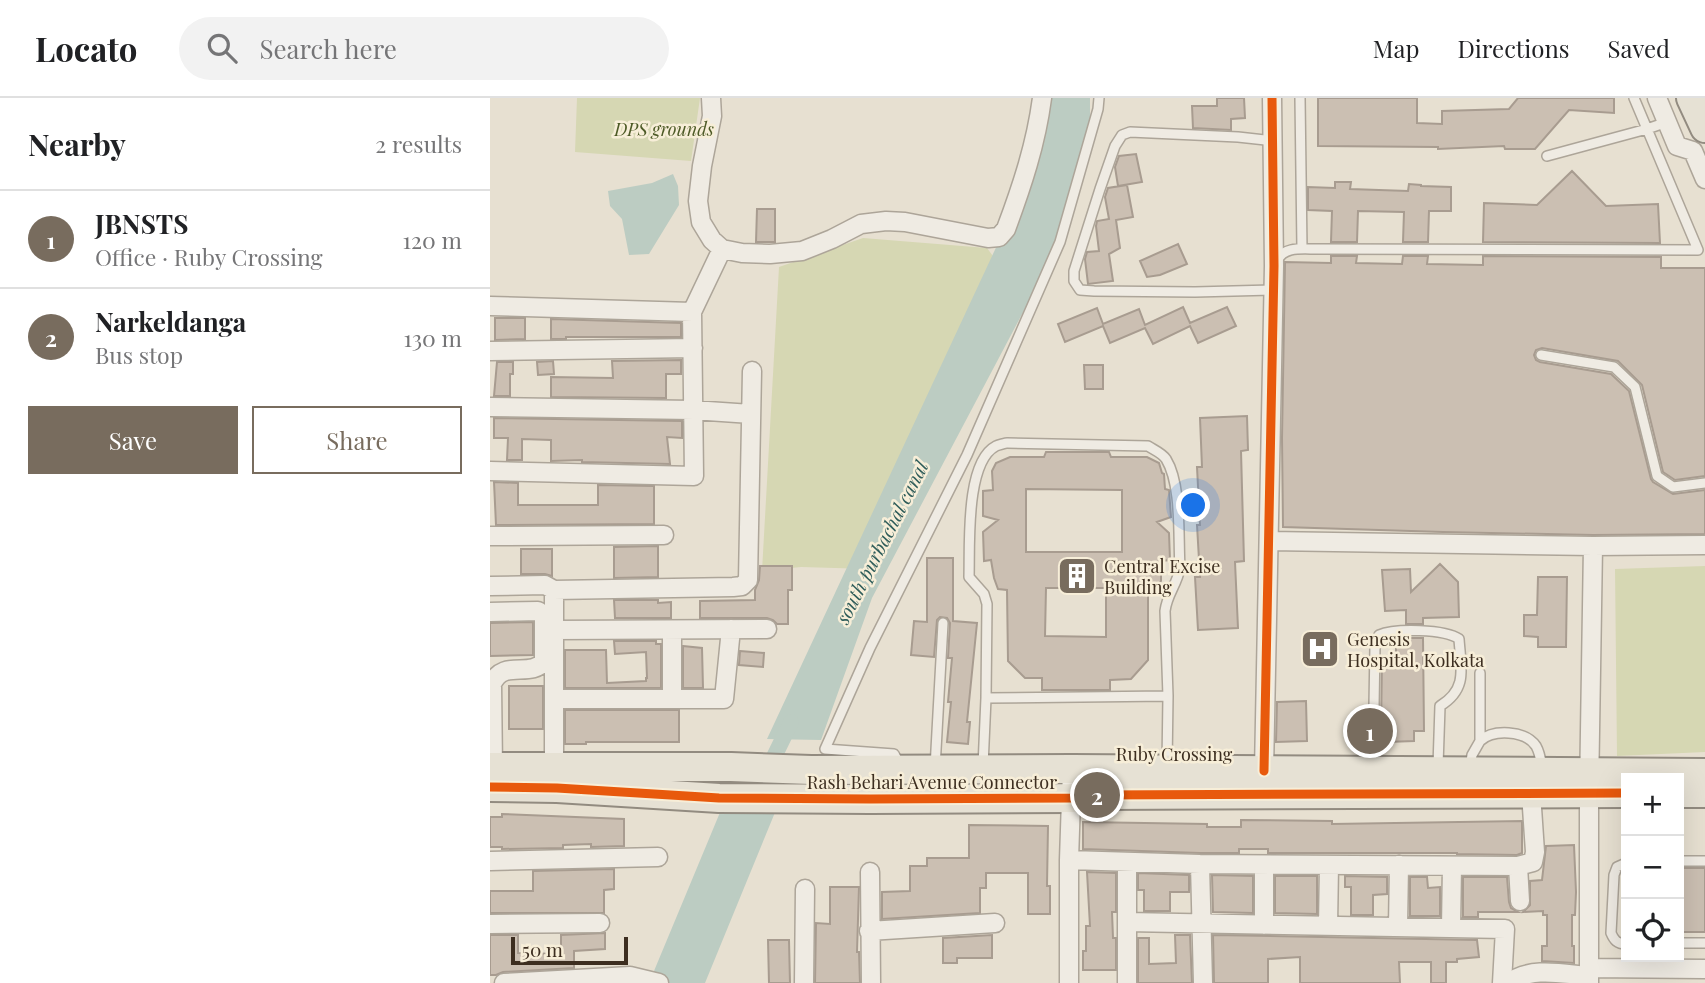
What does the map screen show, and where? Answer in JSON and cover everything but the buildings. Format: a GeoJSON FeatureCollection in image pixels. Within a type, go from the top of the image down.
{"type":"FeatureCollection","features":[{"type":"Feature","properties":{"kind":"main road"},"geometry":{"type":"LineString","coordinates":[[1691,98],[1705,128]]}},
{"type":"Feature","properties":{"kind":"main road","name":"Rash Behari Avenue Connector"},"geometry":{"type":"LineString","coordinates":[[491,774],[554,768],[731,767],[811,770]]}},
{"type":"Feature","properties":{"kind":"main road","name":"Ruby Crossing"},"geometry":{"type":"LineString","coordinates":[[811,770],[1470,772],[1537,783]]}},
{"type":"Feature","properties":{"kind":"main road"},"geometry":{"type":"LineString","coordinates":[[1589,783],[1705,773]]}},
{"type":"Feature","properties":{"kind":"main road","name":"Rash Behari Avenue Connector"},"geometry":{"type":"LineString","coordinates":[[491,774],[557,788],[719,798],[1071,798],[1097,795],[1537,783],[1589,783],[1621,792]]}},
{"type":"Feature","properties":{"kind":"main road"},"geometry":{"type":"LineString","coordinates":[[1684,793],[1705,793]]}},
{"type":"Feature","properties":{"kind":"street"},"geometry":{"type":"LineString","coordinates":[[711,98],[712,116],[698,201],[701,222],[712,240],[722,249],[770,254],[802,251],[862,224],[886,221],[905,222],[988,238],[999,237],[1006,229],[1031,158],[1042,98]]}},
{"type":"Feature","properties":{"kind":"street"},"geometry":{"type":"LineString","coordinates":[[1264,771],[1274,290],[1272,98]]}},
{"type":"Feature","properties":{"kind":"street"},"geometry":{"type":"LineString","coordinates":[[1657,98],[1677,146],[1693,151],[1705,179]]}},
{"type":"Feature","properties":{"kind":"street"},"geometry":{"type":"LineString","coordinates":[[490,471],[694,476],[692,312],[722,249]]}},
{"type":"Feature","properties":{"kind":"street"},"geometry":{"type":"LineString","coordinates":[[490,317],[490,306],[692,312]]}},
{"type":"Feature","properties":{"kind":"street"},"geometry":{"type":"LineString","coordinates":[[490,351],[692,348]]}},
{"type":"Feature","properties":{"kind":"street"},"geometry":{"type":"LineString","coordinates":[[490,586],[545,585],[554,590],[743,586],[748,580],[752,371]]}},
{"type":"Feature","properties":{"kind":"street"},"geometry":{"type":"LineString","coordinates":[[490,407],[693,410],[751,414]]}},
{"type":"Feature","properties":{"kind":"street"},"geometry":{"type":"LineString","coordinates":[[490,536],[664,535]]}},
{"type":"Feature","properties":{"kind":"street"},"geometry":{"type":"LineString","coordinates":[[1269,541],[1705,545]]}},
{"type":"Feature","properties":{"kind":"street"},"geometry":{"type":"LineString","coordinates":[[1589,976],[1593,546]]}},
{"type":"Feature","properties":{"kind":"street"},"geometry":{"type":"LineString","coordinates":[[554,590],[554,768]]}},
{"type":"Feature","properties":{"kind":"street"},"geometry":{"type":"LineString","coordinates":[[490,612],[538,611],[544,615],[544,661],[541,665],[537,668],[500,672],[492,684],[491,774]]}},
{"type":"Feature","properties":{"kind":"street"},"geometry":{"type":"LineString","coordinates":[[554,699],[724,699],[730,629]]}},
{"type":"Feature","properties":{"kind":"street"},"geometry":{"type":"LineString","coordinates":[[554,631],[767,629]]}},
{"type":"Feature","properties":{"kind":"street"},"geometry":{"type":"LineString","coordinates":[[672,631],[673,699]]}},
{"type":"Feature","properties":{"kind":"street"},"geometry":{"type":"LineString","coordinates":[[1069,983],[1072,769]]}},
{"type":"Feature","properties":{"kind":"street"},"geometry":{"type":"LineString","coordinates":[[1069,860],[1200,864],[1518,866],[1533,862],[1537,783]]}},
{"type":"Feature","properties":{"kind":"street"},"geometry":{"type":"LineString","coordinates":[[490,860],[657,857]]}},
{"type":"Feature","properties":{"kind":"street"},"geometry":{"type":"LineString","coordinates":[[1127,862],[1127,983]]}},
{"type":"Feature","properties":{"kind":"street"},"geometry":{"type":"LineString","coordinates":[[1200,864],[1203,983]]}},
{"type":"Feature","properties":{"kind":"street"},"geometry":{"type":"LineString","coordinates":[[1264,864],[1265,925]]}},
{"type":"Feature","properties":{"kind":"street"},"geometry":{"type":"LineString","coordinates":[[1328,926],[1329,865]]}},
{"type":"Feature","properties":{"kind":"street"},"geometry":{"type":"LineString","coordinates":[[1398,927],[1399,865]]}},
{"type":"Feature","properties":{"kind":"street"},"geometry":{"type":"LineString","coordinates":[[1451,928],[1452,866]]}},
{"type":"Feature","properties":{"kind":"street"},"geometry":{"type":"LineString","coordinates":[[1518,866],[1520,901]]}},
{"type":"Feature","properties":{"kind":"street"},"geometry":{"type":"LineString","coordinates":[[870,872],[871,983]]}},
{"type":"Feature","properties":{"kind":"street"},"geometry":{"type":"LineString","coordinates":[[804,983],[805,889]]}},
{"type":"Feature","properties":{"kind":"street"},"geometry":{"type":"LineString","coordinates":[[1127,922],[1504,929],[1502,983]]}},
{"type":"Feature","properties":{"kind":"street"},"geometry":{"type":"LineString","coordinates":[[490,924],[600,923]]}},
{"type":"Feature","properties":{"kind":"street"},"geometry":{"type":"LineString","coordinates":[[869,931],[995,923]]}},
{"type":"Feature","properties":{"kind":"street"},"geometry":{"type":"LineString","coordinates":[[1509,983],[1524,975],[1544,973],[1589,976],[1705,970]]}},
{"type":"Feature","properties":{"kind":"street"},"geometry":{"type":"LineString","coordinates":[[504,983],[634,977],[659,983]]}},
{"type":"Feature","properties":{"kind":"lane"},"geometry":{"type":"LineString","coordinates":[[902,770],[894,754],[825,749],[870,648],[967,455],[1060,242],[1099,98]]}},
{"type":"Feature","properties":{"kind":"lane"},"geometry":{"type":"LineString","coordinates":[[1300,98],[1302,249]]}},
{"type":"Feature","properties":{"kind":"lane"},"geometry":{"type":"LineString","coordinates":[[1274,266],[1280,255],[1289,250],[1302,249],[1698,250],[1634,98]]}},
{"type":"Feature","properties":{"kind":"lane"},"geometry":{"type":"LineString","coordinates":[[1547,156],[1667,122]]}},
{"type":"Feature","properties":{"kind":"lane"},"geometry":{"type":"LineString","coordinates":[[1274,141],[1130,132],[1122,135],[1115,146],[1100,189],[1074,271],[1074,281],[1080,290],[1094,291],[1274,290]]}},
{"type":"Feature","properties":{"kind":"lane"},"geometry":{"type":"LineString","coordinates":[[1541,355],[1614,367],[1634,387],[1657,476],[1673,487],[1705,483]]}},
{"type":"Feature","properties":{"kind":"lane"},"geometry":{"type":"LineString","coordinates":[[983,770],[987,604],[984,594],[969,577],[973,488],[978,470],[987,454],[997,445],[1007,443],[1148,446],[1164,456],[1177,492],[1180,568],[1165,611],[1167,770]]}},
{"type":"Feature","properties":{"kind":"lane"},"geometry":{"type":"LineString","coordinates":[[935,770],[943,623]]}},
{"type":"Feature","properties":{"kind":"lane"},"geometry":{"type":"LineString","coordinates":[[1373,772],[1376,646],[1380,635],[1388,631],[1442,632],[1459,639],[1462,673],[1460,687],[1452,699],[1440,706],[1438,772]]}},
{"type":"Feature","properties":{"kind":"lane"},"geometry":{"type":"LineString","coordinates":[[1470,772],[1472,755],[1479,741],[1480,673]]}},
{"type":"Feature","properties":{"kind":"lane"},"geometry":{"type":"LineString","coordinates":[[986,698],[1168,696]]}},
{"type":"Feature","properties":{"kind":"lane"},"geometry":{"type":"LineString","coordinates":[[1479,741],[1493,734],[1508,733],[1531,740],[1538,749],[1537,783]]}},
{"type":"Feature","properties":{"kind":"lane"},"geometry":{"type":"LineString","coordinates":[[1684,861],[1705,861]]}},
{"type":"Feature","properties":{"kind":"lane"},"geometry":{"type":"LineString","coordinates":[[1621,865],[1617,867],[1614,875],[1611,933],[1614,940],[1621,944]]}},
{"type":"Feature","properties":{"kind":"lane"},"geometry":{"type":"LineString","coordinates":[[1684,943],[1705,943]]}},
{"type":"Feature","properties":{"kind":"green space","name":"DPS grounds"},"geometry":{"type":"Polygon","coordinates":[[[577,98],[700,98],[691,161],[575,152],[577,98]]]}},
{"type":"Feature","properties":{"kind":"green space"},"geometry":{"type":"Polygon","coordinates":[[[863,238],[987,248],[1012,282],[869,569],[801,567],[762,571],[779,267],[863,238]]]}},
{"type":"Feature","properties":{"kind":"green space"},"geometry":{"type":"Polygon","coordinates":[[[1705,566],[1705,752],[1617,756],[1615,569],[1705,566]]]}},
{"type":"Feature","properties":{"kind":"water"},"geometry":{"type":"Polygon","coordinates":[[[1046,98],[1090,98],[1090,123],[1048,265],[872,598],[821,740],[767,739],[1034,166],[1046,98]]]}},
{"type":"Feature","properties":{"kind":"water"},"geometry":{"type":"Polygon","coordinates":[[[673,174],[678,186],[679,205],[649,254],[629,255],[622,219],[610,206],[608,191],[652,183],[673,174]]]}},
{"type":"Feature","properties":{"kind":"water"},"geometry":{"type":"Polygon","coordinates":[[[721,810],[776,810],[705,983],[649,983],[721,810]]]}},
{"type":"Feature","properties":{"kind":"waterway","name":"south purbachal canal"},"geometry":{"type":"LineString","coordinates":[[752,802],[791,722]]}},
{"type":"Feature","properties":{"kind":"cycle path"},"geometry":{"type":"LineString","coordinates":[[1264,771],[1274,266],[1272,98]]}},
{"type":"Feature","properties":{"kind":"cycle path"},"geometry":{"type":"LineString","coordinates":[[490,787],[557,788],[719,798],[870,799],[1071,798],[1097,795],[1621,793]]}},
{"type":"Feature","properties":{"kind":"place","name":"Central Excise Building"},"geometry":{"type":"Point","coordinates":[1077,576]}},
{"type":"Feature","properties":{"kind":"place","name":"Genesis Hospital, Kolkata"},"geometry":{"type":"Point","coordinates":[1320,649]}},
{"type":"Feature","properties":{"kind":"place","name":"JBNSTS"},"geometry":{"type":"Point","coordinates":[1370,731]}},
{"type":"Feature","properties":{"kind":"place","name":"Narkeldanga"},"geometry":{"type":"Point","coordinates":[1097,795]}}]}
